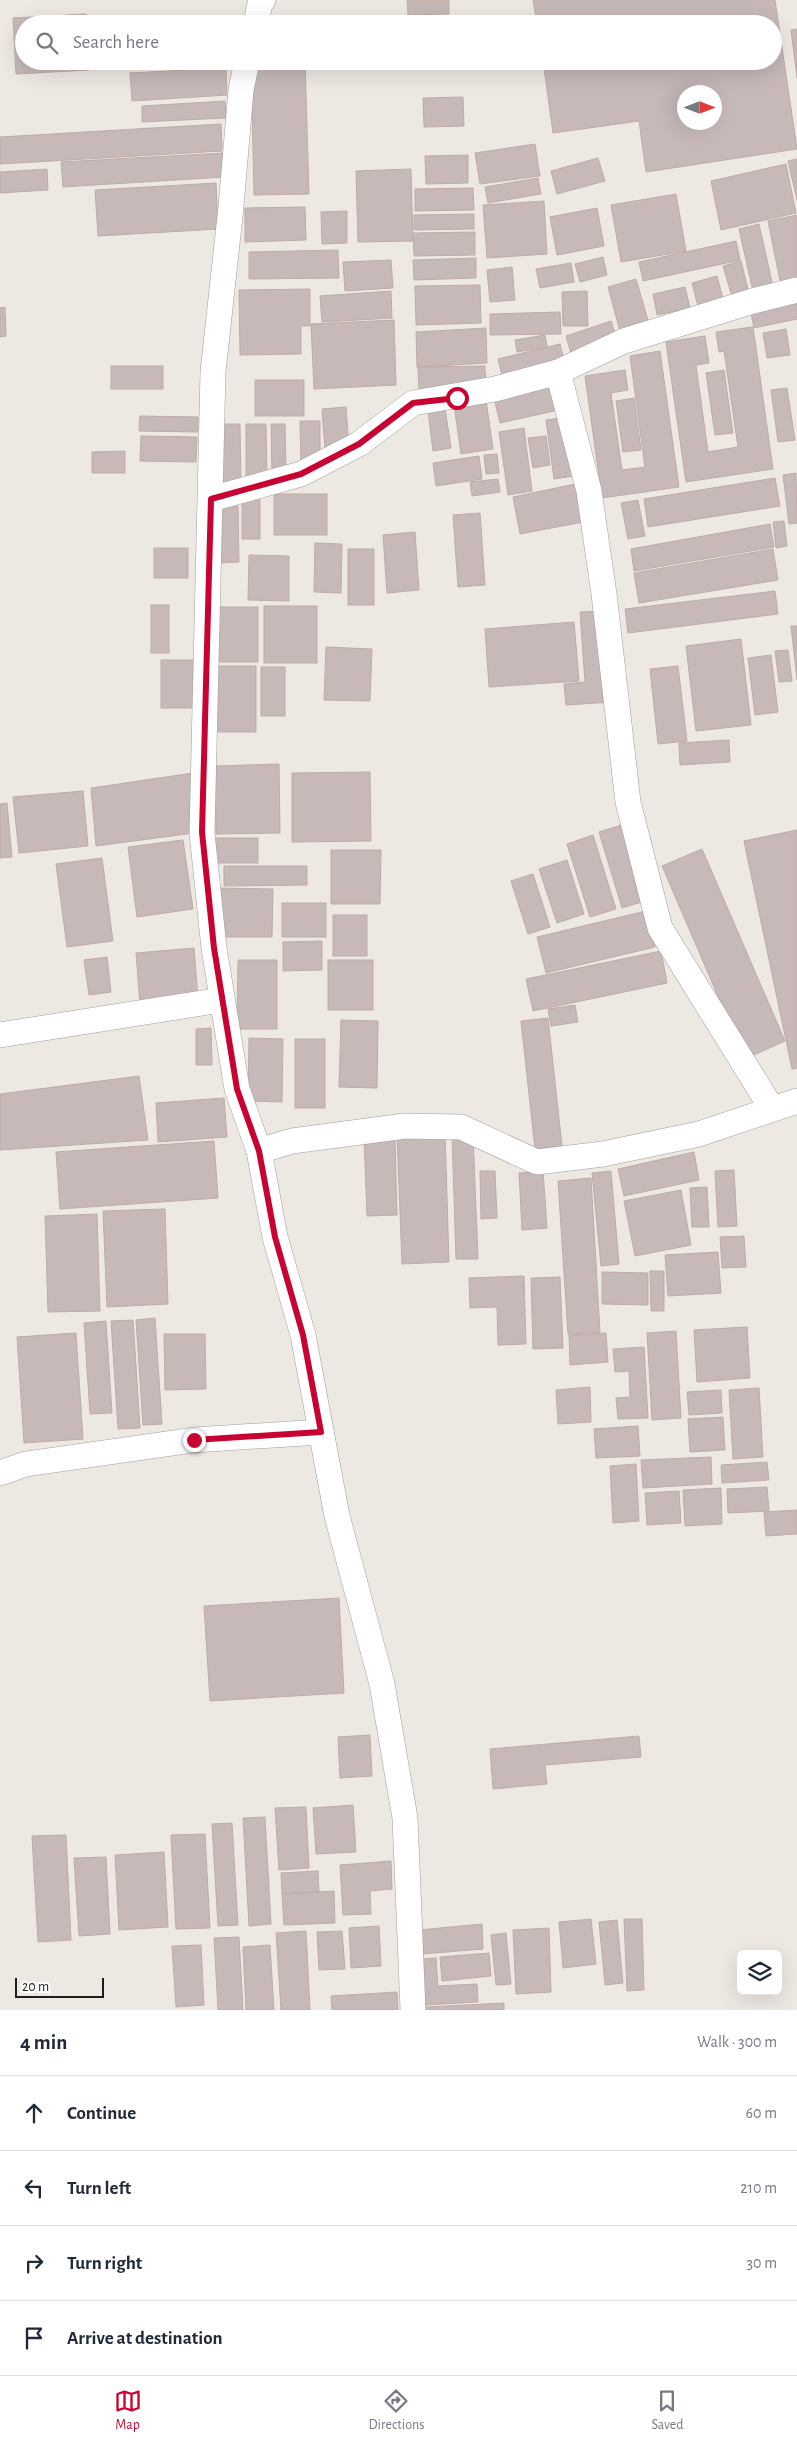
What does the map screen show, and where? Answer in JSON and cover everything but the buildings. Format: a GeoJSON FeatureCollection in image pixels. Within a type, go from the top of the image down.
{"type":"FeatureCollection","features":[{"type":"Feature","properties":{"kind":"street"},"geometry":{"type":"LineString","coordinates":[[258,15],[260,4],[263,0]]}},
{"type":"Feature","properties":{"kind":"street"},"geometry":{"type":"LineString","coordinates":[[245,70],[241,90],[231,207],[213,372],[202,832],[221,1000],[237,1089],[259,1151],[275,1237],[303,1335],[337,1516],[382,1684],[405,1818],[413,2010]]}},
{"type":"Feature","properties":{"kind":"street"},"geometry":{"type":"LineString","coordinates":[[211,499],[301,474],[359,444],[413,403],[495,390],[558,372],[624,341],[753,301],[797,290]]}},
{"type":"Feature","properties":{"kind":"street"},"geometry":{"type":"LineString","coordinates":[[558,372],[589,491],[604,594],[628,802],[660,928],[772,1109]]}},
{"type":"Feature","properties":{"kind":"street"},"geometry":{"type":"LineString","coordinates":[[0,1035],[221,1000]]}},
{"type":"Feature","properties":{"kind":"street"},"geometry":{"type":"LineString","coordinates":[[259,1151],[292,1141],[405,1126],[461,1127],[537,1162],[603,1154],[700,1134],[797,1101]]}},
{"type":"Feature","properties":{"kind":"street"},"geometry":{"type":"LineString","coordinates":[[0,1473],[26,1464],[194,1440],[321,1432]]}},
{"type":"Feature","properties":{"kind":"route"},"geometry":{"type":"LineString","coordinates":[[194,1440],[321,1432],[303,1335],[275,1237],[259,1151],[237,1089],[224,1024],[214,948],[202,832],[211,499],[236,490],[301,474],[359,444],[413,403],[457,398]]}}]}
